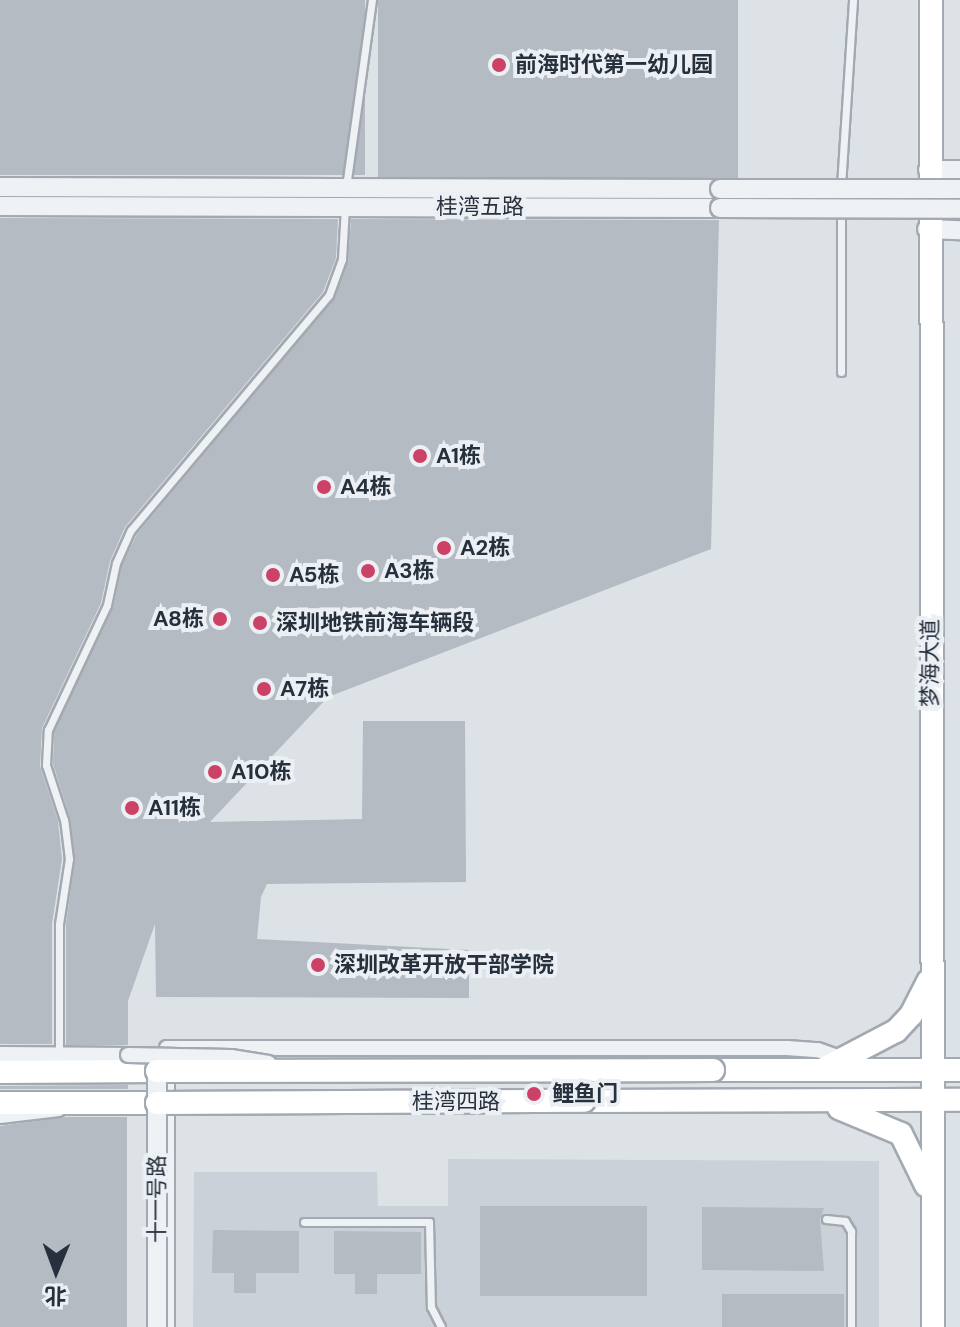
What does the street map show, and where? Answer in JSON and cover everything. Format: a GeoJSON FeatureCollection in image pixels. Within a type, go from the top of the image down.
{"type":"FeatureCollection","features":[{"type":"Feature","properties":{"kind":"main road","name":"梦海大道"},"geometry":{"type":"LineString","coordinates":[[931,0],[927,229],[933,1327]]}},
{"type":"Feature","properties":{"kind":"main road"},"geometry":{"type":"LineString","coordinates":[[854,1065],[903,1025],[931,974]]}},
{"type":"Feature","properties":{"kind":"main road","name":"桂湾四路"},"geometry":{"type":"LineString","coordinates":[[0,1072],[128,1063],[317,1071],[819,1070],[854,1065],[960,1070]]}},
{"type":"Feature","properties":{"kind":"main road","name":"桂湾四路"},"geometry":{"type":"LineString","coordinates":[[0,1103],[960,1100]]}},
{"type":"Feature","properties":{"kind":"main road"},"geometry":{"type":"LineString","coordinates":[[815,1101],[870,1117],[901,1134],[921,1168],[932,1209]]}},
{"type":"Feature","properties":{"kind":"street"},"geometry":{"type":"LineString","coordinates":[[928,170],[960,170]]}},
{"type":"Feature","properties":{"kind":"street","name":"桂湾五路"},"geometry":{"type":"LineString","coordinates":[[0,187],[346,188],[720,198],[960,209]]}},
{"type":"Feature","properties":{"kind":"street","name":"桂湾五路"},"geometry":{"type":"LineString","coordinates":[[0,206],[345,207],[960,189]]}},
{"type":"Feature","properties":{"kind":"street"},"geometry":{"type":"LineString","coordinates":[[927,229],[960,230]]}},
{"type":"Feature","properties":{"kind":"street"},"geometry":{"type":"LineString","coordinates":[[167,1327],[167,1048],[804,1048],[854,1065]]}},
{"type":"Feature","properties":{"kind":"street"},"geometry":{"type":"LineString","coordinates":[[0,1054],[59,1055],[128,1063]]}},
{"type":"Feature","properties":{"kind":"street","name":"十一号路"},"geometry":{"type":"LineString","coordinates":[[157,1064],[157,1327]]}},
{"type":"Feature","properties":{"kind":"street"},"geometry":{"type":"LineString","coordinates":[[0,1116],[39,1115],[78,1103]]}},
{"type":"Feature","properties":{"kind":"lane"},"geometry":{"type":"LineString","coordinates":[[59,1055],[59,924],[69,859],[64,820],[46,765],[51,720],[107,605],[116,563],[131,530],[329,295],[342,259],[346,188],[372,0]]}},
{"type":"Feature","properties":{"kind":"lane"},"geometry":{"type":"LineString","coordinates":[[841,372],[841,133],[853,0]]}},
{"type":"Feature","properties":{"kind":"lane"},"geometry":{"type":"LineString","coordinates":[[826,1219],[845,1221],[851,1231],[851,1327]]}},
{"type":"Feature","properties":{"kind":"lane"},"geometry":{"type":"LineString","coordinates":[[304,1222],[429,1222],[431,1307],[441,1327]]}},
{"type":"Feature","properties":{"kind":"shaded area"},"geometry":{"type":"Polygon","coordinates":[[[448,1159],[879,1161],[879,1327],[193,1327],[194,1172],[377,1172],[378,1206],[448,1206],[448,1159]]]}},
{"type":"Feature","properties":{"kind":"building"},"geometry":{"type":"Polygon","coordinates":[[[0,0],[365,0],[365,175],[0,175],[0,0]]]}},
{"type":"Feature","properties":{"kind":"building"},"geometry":{"type":"Polygon","coordinates":[[[378,0],[738,0],[738,178],[378,178],[378,0]]]}},
{"type":"Feature","properties":{"kind":"building"},"geometry":{"type":"Polygon","coordinates":[[[0,218],[338,219],[336,258],[323,292],[125,527],[110,561],[101,603],[42,728],[40,766],[58,821],[62,859],[52,924],[52,1044],[0,1044],[0,218]]]}},
{"type":"Feature","properties":{"kind":"building"},"geometry":{"type":"Polygon","coordinates":[[[351,219],[719,220],[711,549],[328,697],[210,822],[362,819],[363,721],[465,721],[466,882],[267,884],[261,897],[257,939],[469,950],[469,998],[156,997],[155,924],[128,1001],[128,1045],[66,1045],[66,924],[75,859],[70,818],[53,764],[54,732],[113,608],[122,565],[137,534],[334,299],[348,261],[351,219]]]}},
{"type":"Feature","properties":{"kind":"building"},"geometry":{"type":"Polygon","coordinates":[[[128,1085],[128,1089],[0,1089],[0,1086],[128,1085]]]}},
{"type":"Feature","properties":{"kind":"building"},"geometry":{"type":"Polygon","coordinates":[[[65,1117],[127,1117],[127,1327],[0,1327],[0,1126],[65,1117]]]}},
{"type":"Feature","properties":{"kind":"building"},"geometry":{"type":"Polygon","coordinates":[[[480,1206],[647,1206],[647,1296],[480,1296],[480,1206]]]}},
{"type":"Feature","properties":{"kind":"building"},"geometry":{"type":"Polygon","coordinates":[[[702,1207],[824,1208],[820,1219],[824,1271],[702,1270],[702,1207]]]}},
{"type":"Feature","properties":{"kind":"building"},"geometry":{"type":"Polygon","coordinates":[[[213,1230],[299,1231],[299,1273],[256,1273],[256,1293],[234,1293],[234,1273],[212,1273],[213,1230]]]}},
{"type":"Feature","properties":{"kind":"building"},"geometry":{"type":"Polygon","coordinates":[[[334,1231],[421,1232],[421,1274],[377,1274],[377,1294],[355,1294],[355,1274],[334,1274],[334,1231]]]}},
{"type":"Feature","properties":{"kind":"building"},"geometry":{"type":"Polygon","coordinates":[[[722,1294],[844,1294],[844,1327],[722,1327],[722,1294]]]}},
{"type":"Feature","properties":{"kind":"place","name":"前海时代第一幼儿园"},"geometry":{"type":"Point","coordinates":[499,65]}},
{"type":"Feature","properties":{"kind":"place","name":"A1栋"},"geometry":{"type":"Point","coordinates":[420,456]}},
{"type":"Feature","properties":{"kind":"place","name":"A4栋"},"geometry":{"type":"Point","coordinates":[324,487]}},
{"type":"Feature","properties":{"kind":"place","name":"A2栋"},"geometry":{"type":"Point","coordinates":[444,548]}},
{"type":"Feature","properties":{"kind":"place","name":"A3栋"},"geometry":{"type":"Point","coordinates":[368,571]}},
{"type":"Feature","properties":{"kind":"place","name":"A5栋"},"geometry":{"type":"Point","coordinates":[273,575]}},
{"type":"Feature","properties":{"kind":"place","name":"A8栋"},"geometry":{"type":"Point","coordinates":[220,619]}},
{"type":"Feature","properties":{"kind":"place","name":"深圳地铁前海车辆段"},"geometry":{"type":"Point","coordinates":[260,623]}},
{"type":"Feature","properties":{"kind":"place","name":"A7栋"},"geometry":{"type":"Point","coordinates":[264,689]}},
{"type":"Feature","properties":{"kind":"place","name":"A10栋"},"geometry":{"type":"Point","coordinates":[215,772]}},
{"type":"Feature","properties":{"kind":"place","name":"A11栋"},"geometry":{"type":"Point","coordinates":[132,808]}},
{"type":"Feature","properties":{"kind":"place","name":"深圳改革开放干部学院"},"geometry":{"type":"Point","coordinates":[318,965]}},
{"type":"Feature","properties":{"kind":"place","name":"鲤鱼门"},"geometry":{"type":"Point","coordinates":[534,1094]}}]}
